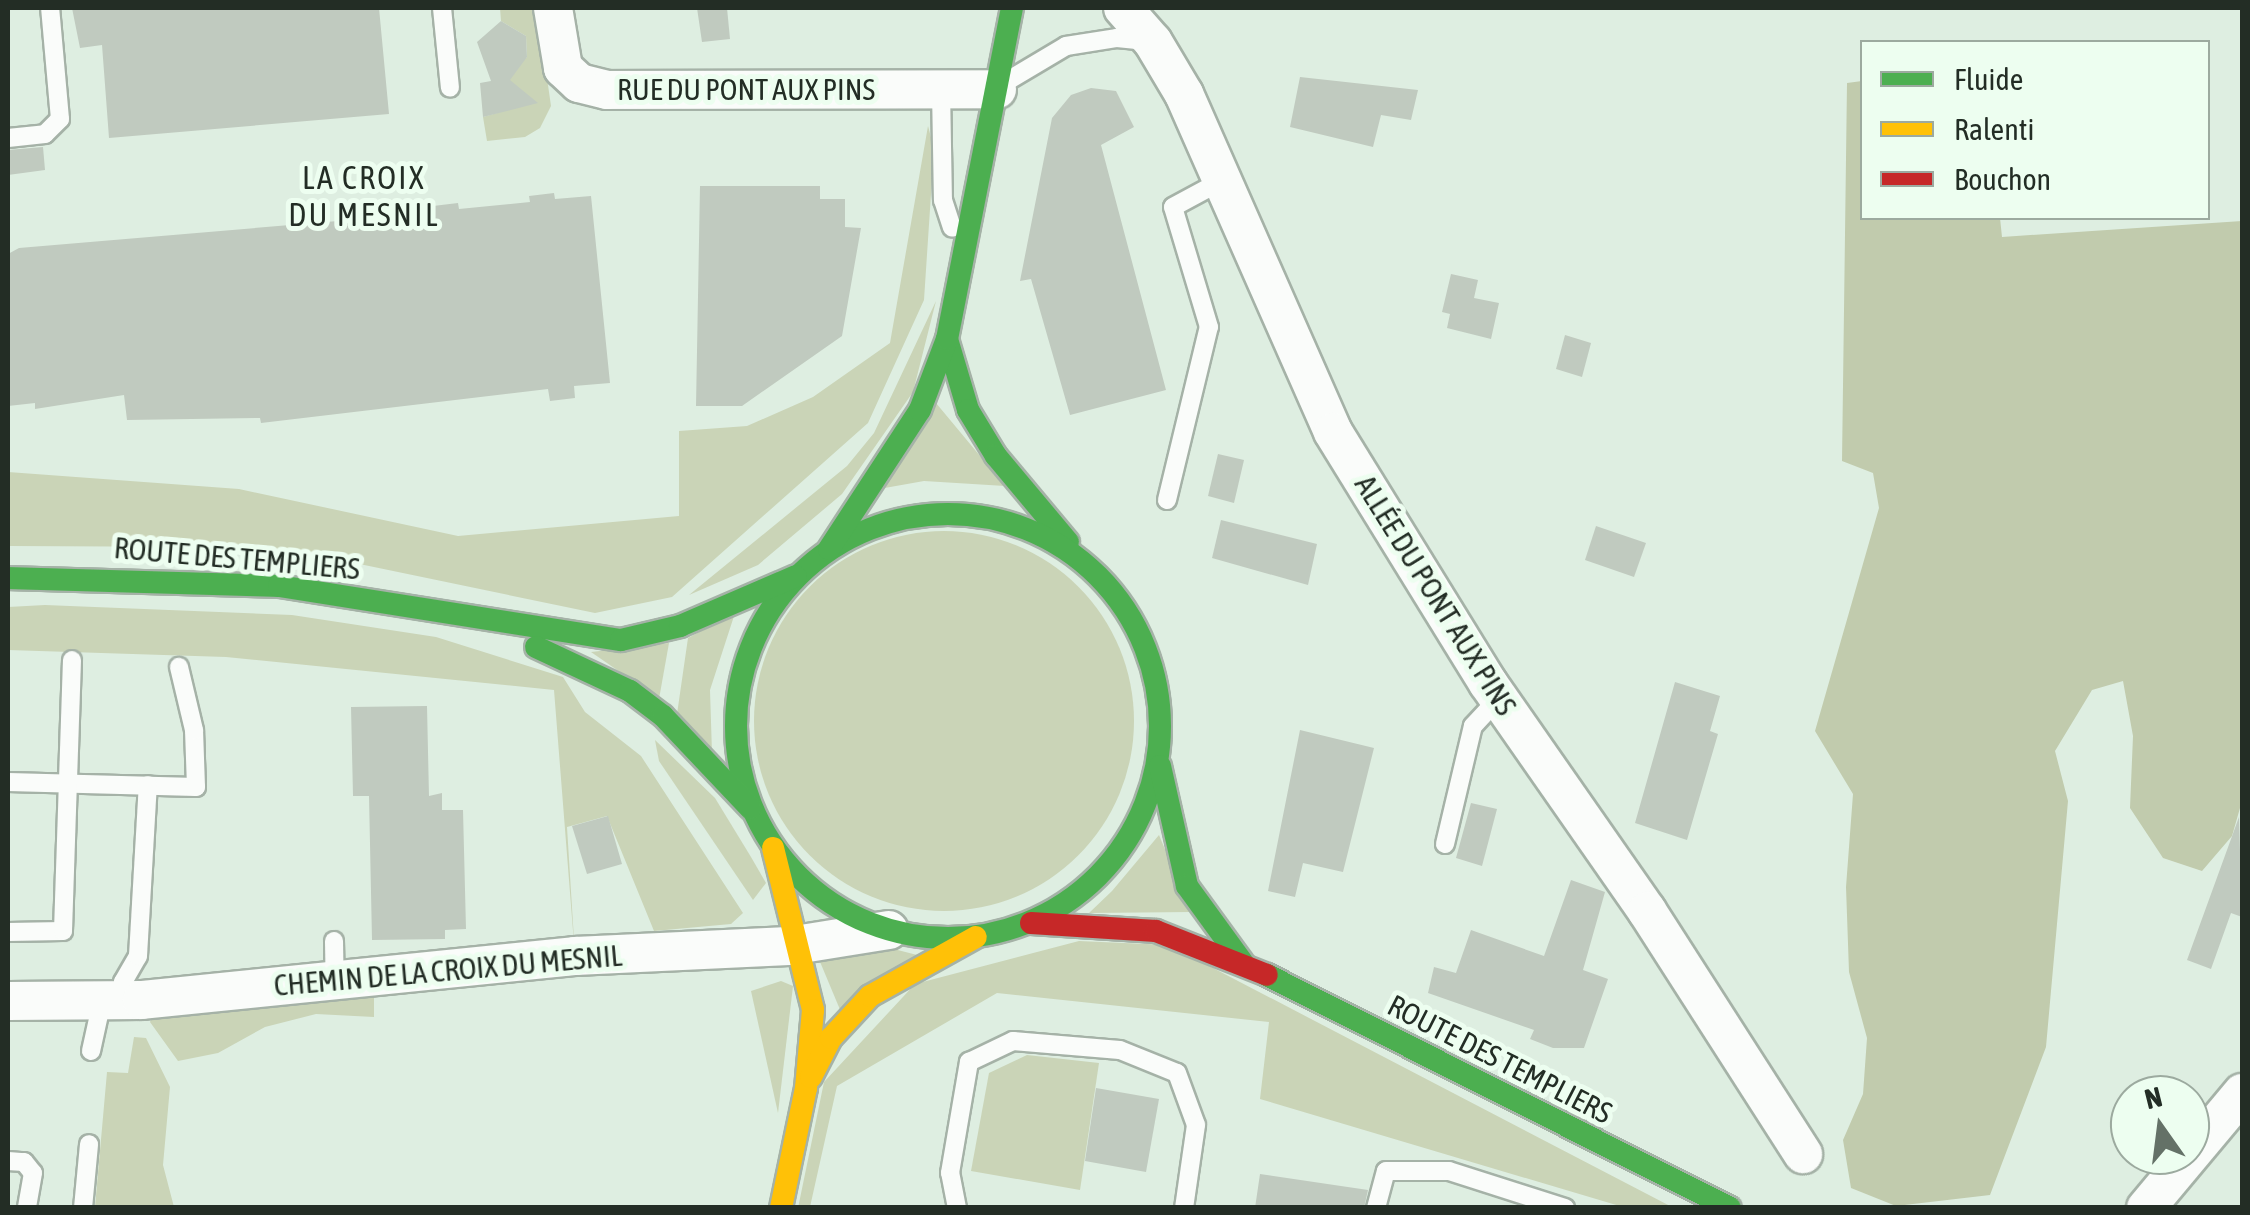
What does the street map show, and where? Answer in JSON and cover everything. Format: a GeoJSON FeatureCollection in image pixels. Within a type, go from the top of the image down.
{"type":"FeatureCollection","features":[{"type":"Feature","properties":{"kind":"main road"},"geometry":{"type":"LineString","coordinates":[[829,549],[920,410],[947,339],[1012,8]]}},
{"type":"Feature","properties":{"kind":"main road"},"geometry":{"type":"LineString","coordinates":[[806,1088],[831,1038],[870,996],[977,936],[1029,922],[1077,896],[1116,858],[1144,811],[1158,759],[1158,684],[1147,648],[1109,585],[1081,559],[996,456],[968,410],[947,339]]}},
{"type":"Feature","properties":{"kind":"main road"},"geometry":{"type":"LineString","coordinates":[[780,1208],[806,1088],[813,1010],[772,847],[751,809],[734,726],[738,685],[770,607],[797,575],[829,549],[868,528],[957,513],[1001,519],[1081,559]]}},
{"type":"Feature","properties":{"kind":"main road","name":"ROUTE DES TEMPLIERS"},"geometry":{"type":"LineString","coordinates":[[8,578],[280,586],[459,618],[621,640],[680,626],[797,575]]}},
{"type":"Feature","properties":{"kind":"main road","name":"ROUTE DES TEMPLIERS"},"geometry":{"type":"LineString","coordinates":[[459,618],[630,691],[663,716],[751,809]]}},
{"type":"Feature","properties":{"kind":"main road","name":"ROUTE DES TEMPLIERS"},"geometry":{"type":"LineString","coordinates":[[1158,759],[1186,886],[1243,963]]}},
{"type":"Feature","properties":{"kind":"main road"},"geometry":{"type":"LineString","coordinates":[[772,847],[823,898],[889,930],[977,936]]}},
{"type":"Feature","properties":{"kind":"main road","name":"ROUTE DES TEMPLIERS"},"geometry":{"type":"LineString","coordinates":[[1029,922],[1156,930],[1243,963],[1730,1208]]}},
{"type":"Feature","properties":{"kind":"street","name":"RUE DU PONT AUX PINS"},"geometry":{"type":"LineString","coordinates":[[554,8],[563,68],[579,83],[607,90],[997,90]]}},
{"type":"Feature","properties":{"kind":"street","name":"ALLÉE DU PONT AUX PINS"},"geometry":{"type":"LineString","coordinates":[[1123,8],[1153,42],[1226,179],[1333,432],[1499,698],[1647,911],[1803,1154]]}},
{"type":"Feature","properties":{"kind":"street","name":"CHEMIN DE LA CROIX DU MESNIL"},"geometry":{"type":"LineString","coordinates":[[8,1001],[112,1001],[565,957],[797,945],[889,930]]}},
{"type":"Feature","properties":{"kind":"street"},"geometry":{"type":"LineString","coordinates":[[2146,1208],[2242,1092]]}},
{"type":"Feature","properties":{"kind":"lane"},"geometry":{"type":"LineString","coordinates":[[8,138],[45,134],[60,119],[50,8]]}},
{"type":"Feature","properties":{"kind":"lane"},"geometry":{"type":"LineString","coordinates":[[442,8],[450,88]]}},
{"type":"Feature","properties":{"kind":"lane"},"geometry":{"type":"LineString","coordinates":[[997,90],[1036,58],[1066,46],[1117,38],[1153,42]]}},
{"type":"Feature","properties":{"kind":"lane"},"geometry":{"type":"LineString","coordinates":[[941,89],[944,200],[962,262]]}},
{"type":"Feature","properties":{"kind":"lane"},"geometry":{"type":"LineString","coordinates":[[1168,500],[1208,327],[1172,207],[1226,179]]}},
{"type":"Feature","properties":{"kind":"lane"},"geometry":{"type":"LineString","coordinates":[[8,932],[64,931],[72,660]]}},
{"type":"Feature","properties":{"kind":"lane"},"geometry":{"type":"LineString","coordinates":[[8,782],[196,787],[194,730],[179,667]]}},
{"type":"Feature","properties":{"kind":"lane"},"geometry":{"type":"LineString","coordinates":[[1445,844],[1472,726],[1499,698]]}},
{"type":"Feature","properties":{"kind":"lane"},"geometry":{"type":"LineString","coordinates":[[90,1050],[138,956],[148,785]]}},
{"type":"Feature","properties":{"kind":"lane"},"geometry":{"type":"LineString","coordinates":[[334,941],[335,980]]}},
{"type":"Feature","properties":{"kind":"lane"},"geometry":{"type":"LineString","coordinates":[[958,1208],[950,1173],[968,1062],[1012,1041],[1120,1050],[1177,1072],[1196,1126],[1184,1208]]}},
{"type":"Feature","properties":{"kind":"lane"},"geometry":{"type":"LineString","coordinates":[[84,1208],[89,1144]]}},
{"type":"Feature","properties":{"kind":"lane"},"geometry":{"type":"LineString","coordinates":[[8,1162],[24,1162],[33,1173],[27,1208]]}},
{"type":"Feature","properties":{"kind":"lane"},"geometry":{"type":"LineString","coordinates":[[1376,1208],[1386,1171],[1448,1171],[1565,1208]]}},
{"type":"Feature","properties":{"kind":"green space"},"geometry":{"type":"Polygon","coordinates":[[[500,8],[537,8],[551,106],[540,128],[525,137],[487,141],[483,117],[528,104],[502,73],[527,57],[526,36],[501,21],[500,8]]]}},
{"type":"Feature","properties":{"kind":"green space"},"geometry":{"type":"Polygon","coordinates":[[[1860,81],[1860,220],[2000,220],[2002,237],[2242,221],[2242,801],[2232,836],[2202,871],[2163,858],[2130,808],[2133,736],[2123,681],[2092,690],[2055,751],[2068,801],[2046,1047],[1990,1195],[1896,1206],[1851,1188],[1843,1140],[1863,1094],[1867,1038],[1849,972],[1846,887],[1853,794],[1815,731],[1879,508],[1873,473],[1842,461],[1847,83],[1860,81]]]}},
{"type":"Feature","properties":{"kind":"green space"},"geometry":{"type":"Polygon","coordinates":[[[928,126],[934,149],[924,300],[868,423],[672,597],[595,613],[345,561],[219,547],[8,546],[8,472],[239,489],[458,536],[679,516],[679,431],[747,426],[813,397],[890,343],[928,126]]]}},
{"type":"Feature","properties":{"kind":"green space"},"geometry":{"type":"Polygon","coordinates":[[[936,301],[913,392],[842,494],[758,565],[689,595],[847,466],[874,433],[936,301]]]}},
{"type":"Feature","properties":{"kind":"green space"},"geometry":{"type":"Polygon","coordinates":[[[936,403],[1005,486],[924,481],[879,489],[936,403]]]}},
{"type":"Feature","properties":{"kind":"green space"},"geometry":{"type":"Polygon","coordinates":[[[944,531],[981,535],[1017,546],[1050,563],[1078,587],[1102,615],[1119,648],[1130,684],[1134,721],[1130,758],[1119,794],[1102,827],[1078,855],[1050,879],[1017,896],[981,907],[944,911],[907,907],[871,896],[838,879],[810,855],[786,827],[769,794],[758,758],[754,721],[758,684],[769,648],[786,615],[810,587],[838,563],[871,546],[907,535],[944,531]]]}},
{"type":"Feature","properties":{"kind":"green space"},"geometry":{"type":"Polygon","coordinates":[[[45,605],[292,615],[436,637],[563,677],[585,712],[641,756],[743,913],[731,924],[654,931],[607,816],[567,827],[575,956],[554,690],[226,657],[8,650],[8,607],[45,605]]]}},
{"type":"Feature","properties":{"kind":"green space"},"geometry":{"type":"Polygon","coordinates":[[[735,613],[710,690],[712,753],[677,714],[688,638],[735,613]]]}},
{"type":"Feature","properties":{"kind":"green space"},"geometry":{"type":"Polygon","coordinates":[[[669,643],[659,699],[591,652],[669,643]]]}},
{"type":"Feature","properties":{"kind":"green space"},"geometry":{"type":"Polygon","coordinates":[[[655,740],[715,798],[766,883],[753,900],[659,761],[655,740]]]}},
{"type":"Feature","properties":{"kind":"green space"},"geometry":{"type":"Polygon","coordinates":[[[1159,835],[1191,912],[1089,913],[1112,891],[1159,835]]]}},
{"type":"Feature","properties":{"kind":"green space"},"geometry":{"type":"Polygon","coordinates":[[[1079,941],[1169,945],[1672,1207],[1623,1207],[1260,1099],[1269,1022],[997,993],[837,1086],[810,1207],[798,1208],[824,1082],[915,984],[1079,941]]]}},
{"type":"Feature","properties":{"kind":"green space"},"geometry":{"type":"Polygon","coordinates":[[[886,947],[921,956],[841,1012],[818,957],[886,947]]]}},
{"type":"Feature","properties":{"kind":"green space"},"geometry":{"type":"Polygon","coordinates":[[[781,981],[793,986],[778,1113],[751,991],[781,981]]]}},
{"type":"Feature","properties":{"kind":"green space"},"geometry":{"type":"Polygon","coordinates":[[[374,991],[374,1017],[316,1014],[265,1027],[218,1053],[178,1061],[150,1022],[154,1012],[374,991]]]}},
{"type":"Feature","properties":{"kind":"green space"},"geometry":{"type":"Polygon","coordinates":[[[134,1037],[146,1038],[170,1087],[163,1165],[174,1207],[95,1207],[107,1072],[128,1073],[134,1037]]]}},
{"type":"Feature","properties":{"kind":"green space"},"geometry":{"type":"Polygon","coordinates":[[[1027,1055],[1099,1063],[1080,1190],[971,1171],[989,1073],[1027,1055]]]}},
{"type":"Feature","properties":{"kind":"building"},"geometry":{"type":"Polygon","coordinates":[[[72,8],[379,8],[389,114],[109,138],[102,45],[80,48],[72,8]]]}},
{"type":"Feature","properties":{"kind":"building"},"geometry":{"type":"Polygon","coordinates":[[[697,8],[727,8],[730,39],[702,42],[697,8]]]}},
{"type":"Feature","properties":{"kind":"building"},"geometry":{"type":"Polygon","coordinates":[[[501,21],[526,36],[527,57],[510,80],[538,103],[483,117],[480,83],[491,81],[477,42],[501,21]]]}},
{"type":"Feature","properties":{"kind":"building"},"geometry":{"type":"Polygon","coordinates":[[[1300,77],[1418,90],[1411,120],[1381,115],[1373,147],[1290,127],[1300,77]]]}},
{"type":"Feature","properties":{"kind":"building"},"geometry":{"type":"Polygon","coordinates":[[[1091,88],[1116,91],[1134,127],[1101,145],[1166,390],[1070,415],[1031,279],[1020,281],[1052,118],[1071,95],[1091,88]]]}},
{"type":"Feature","properties":{"kind":"building"},"geometry":{"type":"Polygon","coordinates":[[[43,147],[45,170],[8,175],[8,150],[43,147]]]}},
{"type":"Feature","properties":{"kind":"building"},"geometry":{"type":"Polygon","coordinates":[[[700,186],[820,186],[820,199],[845,199],[845,227],[861,228],[842,336],[742,406],[696,406],[700,186]]]}},
{"type":"Feature","properties":{"kind":"building"},"geometry":{"type":"Polygon","coordinates":[[[554,193],[555,199],[591,196],[610,383],[574,386],[575,398],[550,401],[548,389],[261,423],[260,418],[127,420],[124,395],[35,409],[35,403],[8,406],[8,254],[19,248],[338,221],[337,215],[434,211],[433,206],[458,203],[459,209],[530,202],[529,196],[554,193]]]}},
{"type":"Feature","properties":{"kind":"building"},"geometry":{"type":"Polygon","coordinates":[[[1451,274],[1478,280],[1474,298],[1499,303],[1491,339],[1447,328],[1450,314],[1442,312],[1451,274]]]}},
{"type":"Feature","properties":{"kind":"building"},"geometry":{"type":"Polygon","coordinates":[[[1565,335],[1591,343],[1582,377],[1556,369],[1565,335]]]}},
{"type":"Feature","properties":{"kind":"building"},"geometry":{"type":"Polygon","coordinates":[[[1218,454],[1244,460],[1234,503],[1208,496],[1218,454]]]}},
{"type":"Feature","properties":{"kind":"building"},"geometry":{"type":"Polygon","coordinates":[[[1221,520],[1317,544],[1308,585],[1212,558],[1221,520]]]}},
{"type":"Feature","properties":{"kind":"building"},"geometry":{"type":"Polygon","coordinates":[[[1596,526],[1646,543],[1634,577],[1585,560],[1596,526]]]}},
{"type":"Feature","properties":{"kind":"building"},"geometry":{"type":"Polygon","coordinates":[[[1675,682],[1720,696],[1710,731],[1718,734],[1687,840],[1635,823],[1675,682]]]}},
{"type":"Feature","properties":{"kind":"building"},"geometry":{"type":"Polygon","coordinates":[[[427,706],[429,796],[442,793],[442,810],[463,810],[466,929],[445,930],[445,939],[372,940],[369,796],[353,796],[351,707],[427,706]]]}},
{"type":"Feature","properties":{"kind":"building"},"geometry":{"type":"Polygon","coordinates":[[[1300,730],[1374,748],[1343,872],[1303,863],[1295,897],[1268,891],[1300,730]]]}},
{"type":"Feature","properties":{"kind":"building"},"geometry":{"type":"Polygon","coordinates":[[[1471,803],[1497,809],[1482,866],[1456,858],[1471,803]]]}},
{"type":"Feature","properties":{"kind":"building"},"geometry":{"type":"Polygon","coordinates":[[[608,816],[622,864],[587,874],[572,826],[608,816]]]}},
{"type":"Feature","properties":{"kind":"building"},"geometry":{"type":"Polygon","coordinates":[[[2239,817],[2242,917],[2231,913],[2211,969],[2187,960],[2239,817]]]}},
{"type":"Feature","properties":{"kind":"building"},"geometry":{"type":"Polygon","coordinates":[[[1571,880],[1605,892],[1583,970],[1608,979],[1584,1048],[1553,1048],[1530,1039],[1534,1030],[1428,993],[1434,967],[1456,973],[1471,930],[1544,956],[1571,880]]]}},
{"type":"Feature","properties":{"kind":"building"},"geometry":{"type":"Polygon","coordinates":[[[1096,1088],[1159,1099],[1146,1172],[1085,1161],[1096,1088]]]}},
{"type":"Feature","properties":{"kind":"building"},"geometry":{"type":"Polygon","coordinates":[[[1260,1174],[1368,1190],[1364,1208],[1255,1208],[1260,1174]]]}},
{"type":"Feature","properties":{"kind":"traffic: fast"},"geometry":{"type":"LineString","coordinates":[[829,549],[920,410],[947,339],[1012,8]]}},
{"type":"Feature","properties":{"kind":"traffic: fast"},"geometry":{"type":"LineString","coordinates":[[947,339],[968,410],[996,456],[1068,542]]}},
{"type":"Feature","properties":{"kind":"traffic: fast"},"geometry":{"type":"LineString","coordinates":[[948,514],[989,518],[1029,530],[1066,549],[1098,576],[1125,608],[1144,645],[1156,685],[1160,726],[1156,767],[1144,807],[1125,844],[1098,876],[1066,903],[1029,922],[989,934],[948,938],[907,934],[867,922],[830,903],[798,876],[771,844],[752,807],[740,767],[736,726],[740,685],[752,645],[771,608],[798,576],[830,549],[867,530],[907,518],[948,514]]}},
{"type":"Feature","properties":{"kind":"traffic: fast"},"geometry":{"type":"LineString","coordinates":[[8,578],[279,586],[621,640],[680,626],[796,576]]}},
{"type":"Feature","properties":{"kind":"traffic: fast"},"geometry":{"type":"LineString","coordinates":[[536,647],[630,691],[663,716],[750,808]]}},
{"type":"Feature","properties":{"kind":"traffic: fast"},"geometry":{"type":"LineString","coordinates":[[1160,766],[1187,886],[1243,963]]}},
{"type":"Feature","properties":{"kind":"traffic: fast"},"geometry":{"type":"LineString","coordinates":[[1267,975],[1730,1208]]}},
{"type":"Feature","properties":{"kind":"traffic: slow"},"geometry":{"type":"LineString","coordinates":[[773,848],[813,1010],[806,1088],[781,1208]]}},
{"type":"Feature","properties":{"kind":"traffic: slow"},"geometry":{"type":"LineString","coordinates":[[811,1077],[831,1038],[870,996],[976,937]]}},
{"type":"Feature","properties":{"kind":"traffic: jam"},"geometry":{"type":"LineString","coordinates":[[1031,923],[1156,931],[1267,975]]}},
{"type":"Feature","properties":{"kind":"district","name":"LA CROIX DU MESNIL"},"geometry":{"type":"Point","coordinates":[364,198]}}]}
